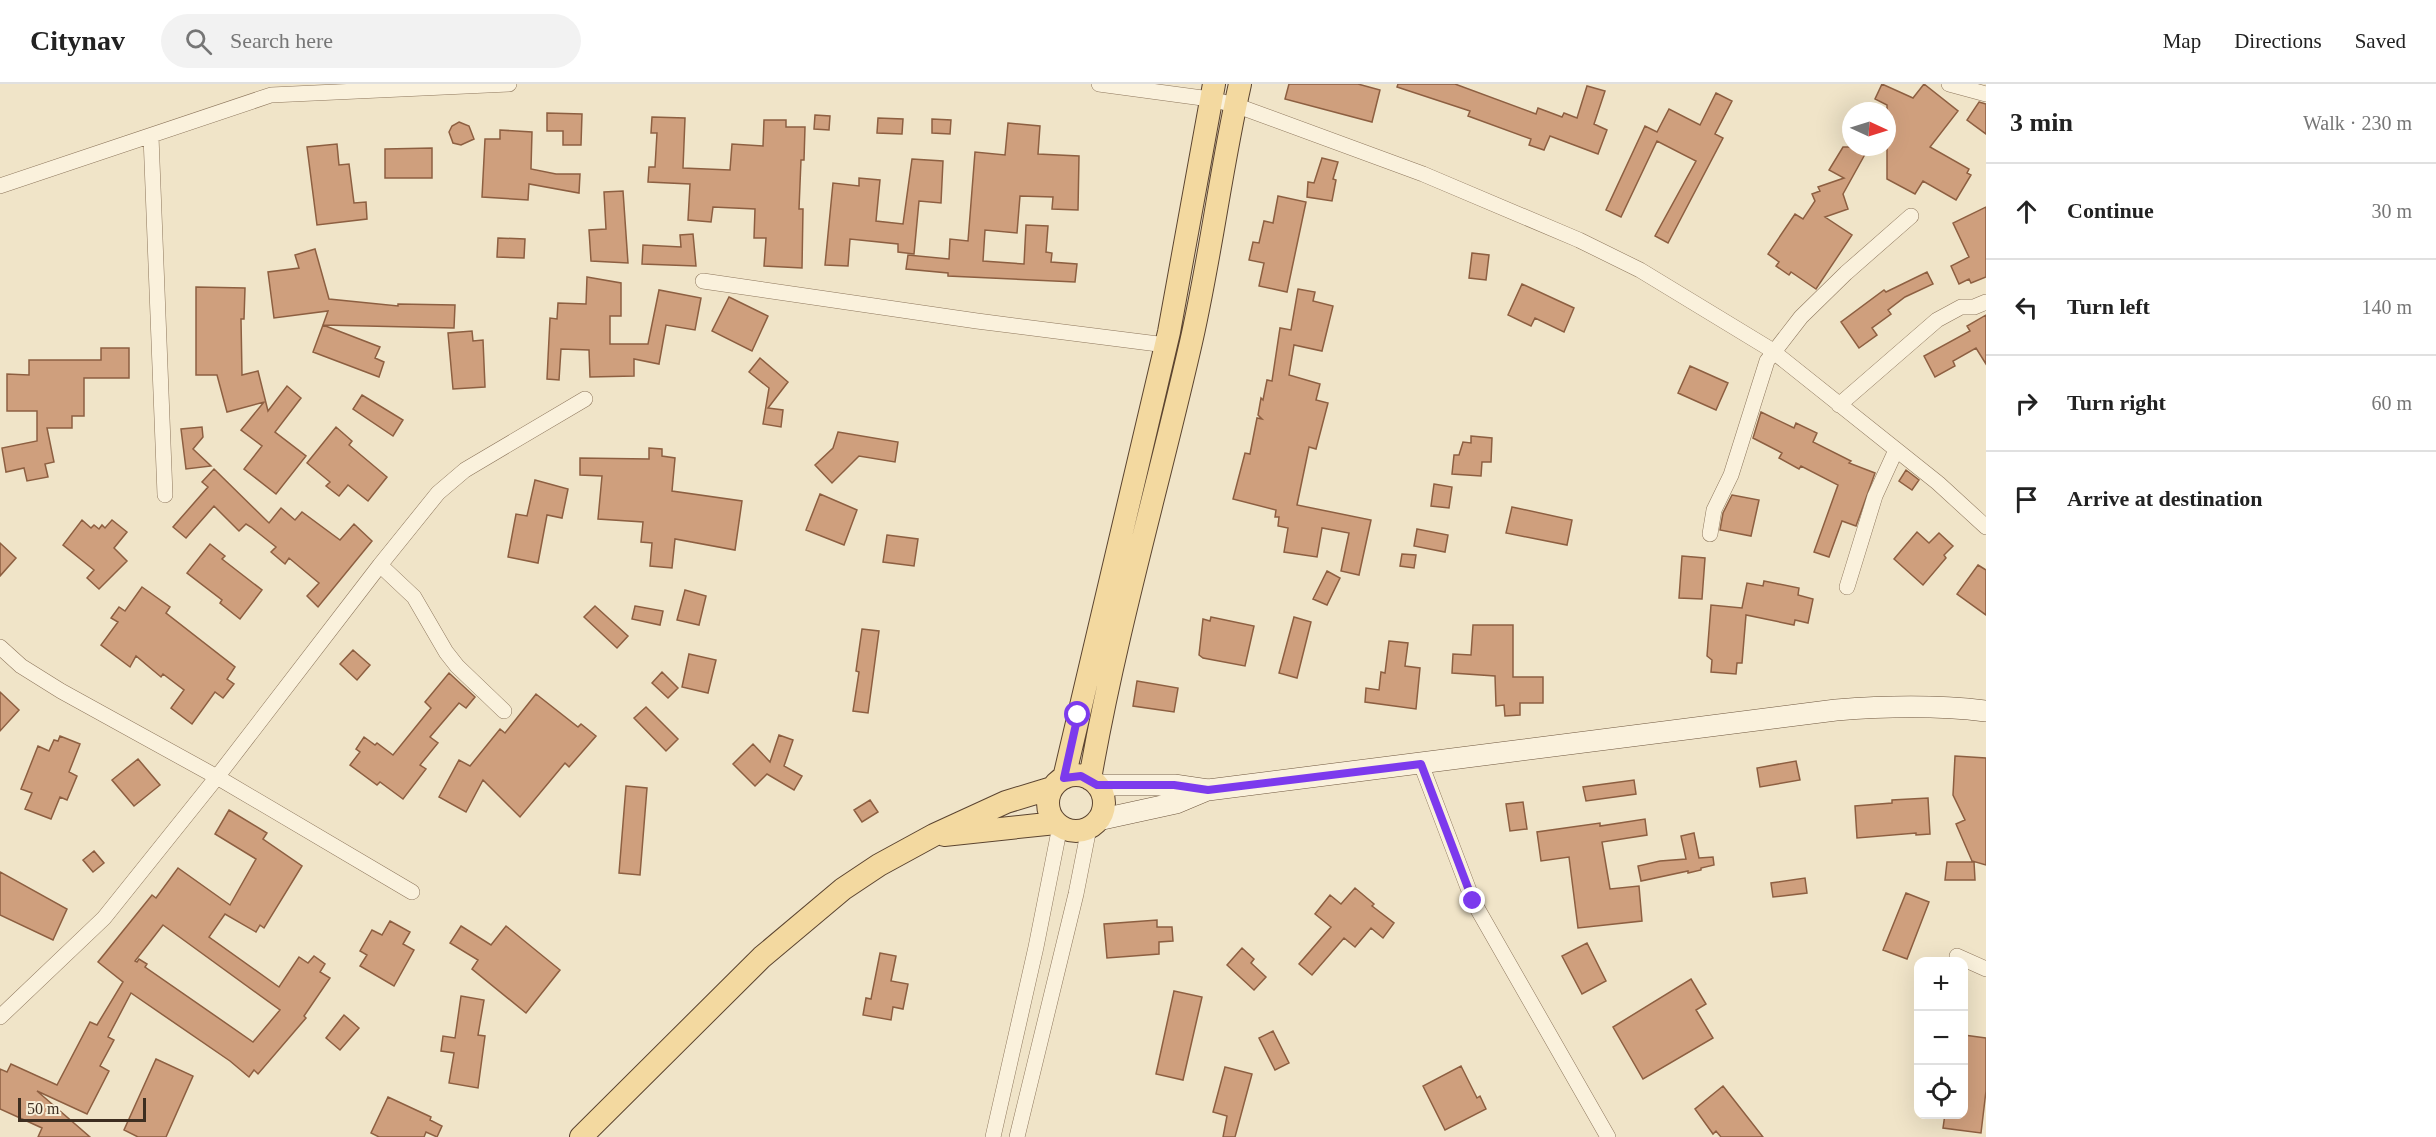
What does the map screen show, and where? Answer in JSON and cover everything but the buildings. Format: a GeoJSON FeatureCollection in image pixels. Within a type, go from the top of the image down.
{"type":"FeatureCollection","features":[{"type":"Feature","properties":{"kind":"main road"},"geometry":{"type":"LineString","coordinates":[[1058,825],[1048,806],[1058,783],[1166,345],[1212,92]]}},
{"type":"Feature","properties":{"kind":"main road"},"geometry":{"type":"LineString","coordinates":[[1093,824],[1103,806],[1101,791],[1093,782],[1100,724],[1190,348],[1238,94]]}},
{"type":"Feature","properties":{"kind":"main road"},"geometry":{"type":"LineString","coordinates":[[934,835],[1058,825],[1071,831],[1176,803],[1208,790],[1836,710],[1889,706],[1986,711]]}},
{"type":"Feature","properties":{"kind":"main road"},"geometry":{"type":"LineString","coordinates":[[581,1137],[790,931],[843,889],[934,835],[1072,775],[1093,782],[1174,785],[1208,790]]}},
{"type":"Feature","properties":{"kind":"street"},"geometry":{"type":"LineString","coordinates":[[0,186],[151,136],[271,89],[509,84]]}},
{"type":"Feature","properties":{"kind":"street"},"geometry":{"type":"LineString","coordinates":[[1100,84],[1238,94],[1580,240],[1640,270],[1774,352],[1938,483],[1986,527]]}},
{"type":"Feature","properties":{"kind":"street"},"geometry":{"type":"LineString","coordinates":[[1949,84],[1981,90]]}},
{"type":"Feature","properties":{"kind":"street"},"geometry":{"type":"LineString","coordinates":[[151,136],[165,495]]}},
{"type":"Feature","properties":{"kind":"street"},"geometry":{"type":"LineString","coordinates":[[1710,534],[1714,510],[1731,475],[1763,369],[1801,316],[1911,216]]}},
{"type":"Feature","properties":{"kind":"street"},"geometry":{"type":"LineString","coordinates":[[703,281],[977,321],[1166,345]]}},
{"type":"Feature","properties":{"kind":"street"},"geometry":{"type":"LineString","coordinates":[[1839,405],[1937,320],[1961,307],[1974,307],[1986,302]]}},
{"type":"Feature","properties":{"kind":"street"},"geometry":{"type":"LineString","coordinates":[[0,1017],[104,918],[438,493],[465,470],[585,399]]}},
{"type":"Feature","properties":{"kind":"street"},"geometry":{"type":"LineString","coordinates":[[1847,586],[1875,496],[1896,450]]}},
{"type":"Feature","properties":{"kind":"street"},"geometry":{"type":"LineString","coordinates":[[380,565],[414,597],[446,652],[504,711]]}},
{"type":"Feature","properties":{"kind":"street"},"geometry":{"type":"LineString","coordinates":[[0,647],[21,666],[61,691],[217,777],[412,892]]}},
{"type":"Feature","properties":{"kind":"street"},"geometry":{"type":"LineString","coordinates":[[1421,764],[1473,901],[1608,1137]]}},
{"type":"Feature","properties":{"kind":"street"},"geometry":{"type":"LineString","coordinates":[[1017,1137],[1093,824]]}},
{"type":"Feature","properties":{"kind":"street"},"geometry":{"type":"LineString","coordinates":[[993,1137],[1036,947],[1058,825]]}},
{"type":"Feature","properties":{"kind":"street"},"geometry":{"type":"LineString","coordinates":[[1957,956],[1986,969]]}},
{"type":"Feature","properties":{"kind":"route"},"geometry":{"type":"LineString","coordinates":[[1078,715],[1064,778],[1072,775],[1081,776],[1097,785],[1174,785],[1208,790],[1421,764],[1473,901]]}}]}
